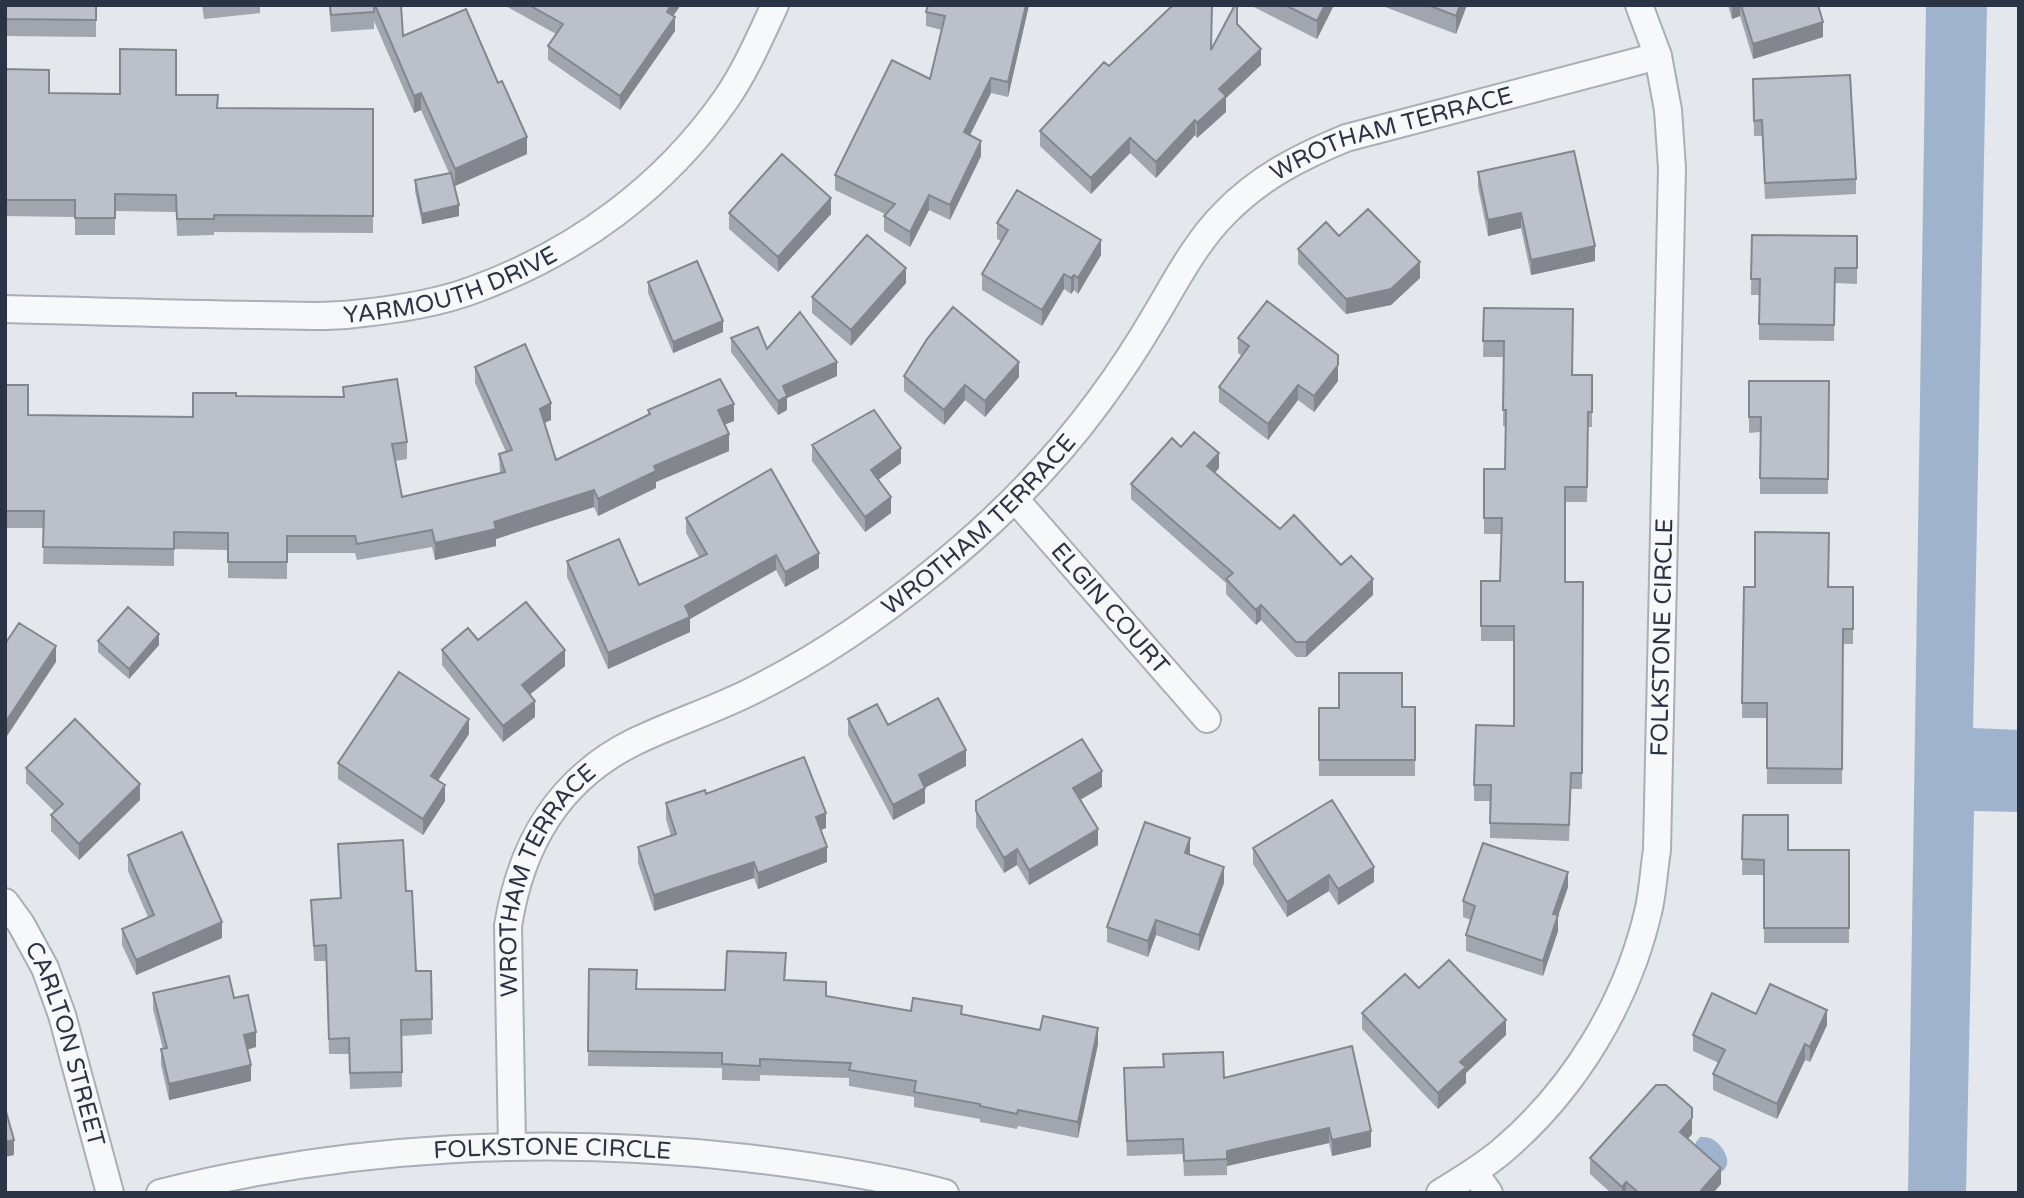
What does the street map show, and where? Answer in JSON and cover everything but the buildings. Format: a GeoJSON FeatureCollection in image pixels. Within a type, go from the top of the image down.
{"type":"FeatureCollection","features":[{"type":"Feature","properties":{"kind":"street","name":"YARMOUTH DRIVE"},"geometry":{"type":"LineString","coordinates":[[5,309],[350,315],[404,308],[471,291],[536,264],[596,229],[650,186],[683,153],[726,99],[750,60],[775,5]]}},
{"type":"Feature","properties":{"kind":"street","name":"FOLKSTONE CIRCLE"},"geometry":{"type":"LineString","coordinates":[[1440,1193],[1482,1182],[1503,1150],[1544,1110],[1580,1065],[1610,1015],[1633,962],[1649,907],[1657,850],[1672,167],[1668,110],[1658,56],[1639,5]]}},
{"type":"Feature","properties":{"kind":"street","name":"WROTHAM TERRACE"},"geometry":{"type":"LineString","coordinates":[[512,1146],[508,926],[518,875],[528,851],[555,806],[572,787],[612,755],[635,742],[753,691],[810,660],[891,606],[967,545],[1015,499],[1059,451],[1099,400],[1153,319],[1194,250],[1225,213],[1261,182],[1301,157],[1346,138],[1658,56]]}},
{"type":"Feature","properties":{"kind":"street","name":"ELGIN COURT"},"geometry":{"type":"LineString","coordinates":[[1015,499],[1207,719]]}},
{"type":"Feature","properties":{"kind":"street","name":"CARLTON STREET"},"geometry":{"type":"LineString","coordinates":[[5,902],[21,924],[45,968],[62,1015],[110,1193]]}},
{"type":"Feature","properties":{"kind":"street","name":"FOLKSTONE CIRCLE"},"geometry":{"type":"LineString","coordinates":[[160,1193],[285,1167],[398,1153],[512,1146],[603,1147],[688,1152],[801,1164],[945,1193]]}},
{"type":"Feature","properties":{"kind":"water"},"geometry":{"type":"Polygon","coordinates":[[[1926,5],[1987,5],[1973,728],[2019,730],[2019,812],[1974,811],[1966,1193],[1908,1193],[1926,5]]]}},
{"type":"Feature","properties":{"kind":"water"},"geometry":{"type":"Polygon","coordinates":[[[1700,1137],[1711,1138],[1721,1146],[1727,1161],[1724,1170],[1719,1173],[1695,1146],[1700,1137]]]}}]}
